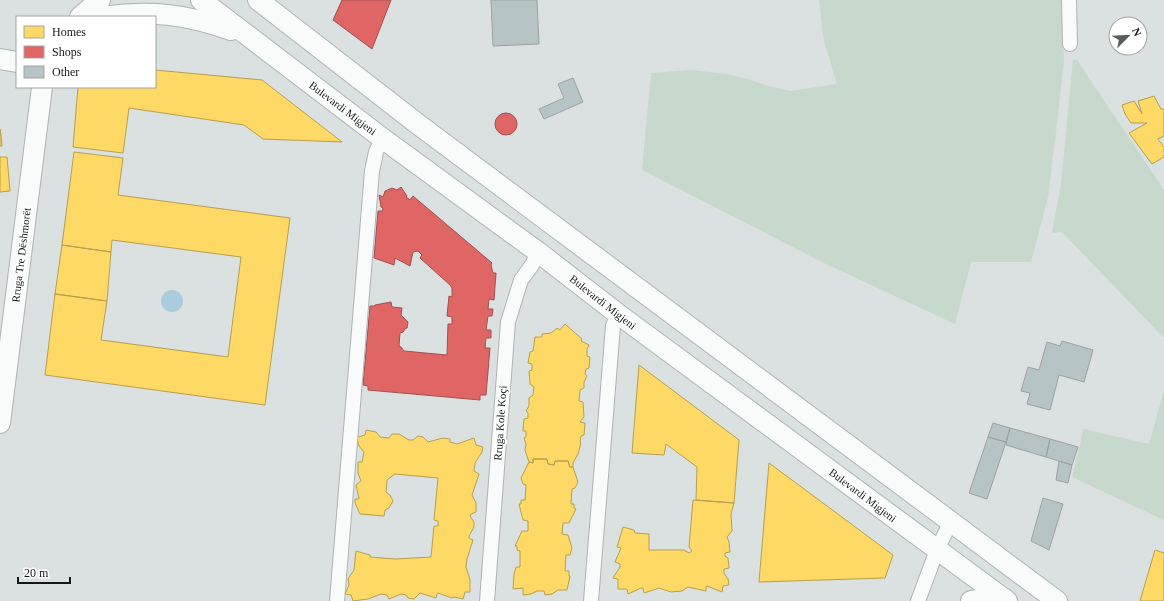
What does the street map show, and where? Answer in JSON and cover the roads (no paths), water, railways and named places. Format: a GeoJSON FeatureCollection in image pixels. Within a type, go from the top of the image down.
{"type":"FeatureCollection","features":[{"type":"Feature","properties":{"kind":"main road","name":"Bulevardi Migjeni"},"geometry":{"type":"LineString","coordinates":[[201,0],[382,138],[538,252],[618,314],[1006,600]]}},
{"type":"Feature","properties":{"kind":"main road"},"geometry":{"type":"LineString","coordinates":[[258,0],[431,134],[1057,601]]}},
{"type":"Feature","properties":{"kind":"main road"},"geometry":{"type":"LineString","coordinates":[[94,8],[126,14],[153,13],[180,15],[206,21],[226,28],[256,42]]}},
{"type":"Feature","properties":{"kind":"main road"},"geometry":{"type":"LineString","coordinates":[[0,59],[16,62]]}},
{"type":"Feature","properties":{"kind":"main road","name":"Rruga Tre Dëshmorët"},"geometry":{"type":"LineString","coordinates":[[0,423],[42,88]]}},
{"type":"Feature","properties":{"kind":"main road"},"geometry":{"type":"LineString","coordinates":[[971,601],[1006,600]]}},
{"type":"Feature","properties":{"kind":"street"},"geometry":{"type":"LineString","coordinates":[[1069,0],[1070,44]]}},
{"type":"Feature","properties":{"kind":"street"},"geometry":{"type":"LineString","coordinates":[[337,601],[372,171],[376,152],[382,138]]}},
{"type":"Feature","properties":{"kind":"street","name":"Rruga Kole Koçi"},"geometry":{"type":"LineString","coordinates":[[487,601],[508,322],[521,280],[532,265],[538,252]]}},
{"type":"Feature","properties":{"kind":"street"},"geometry":{"type":"LineString","coordinates":[[591,601],[613,326],[618,314]]}},
{"type":"Feature","properties":{"kind":"street"},"geometry":{"type":"LineString","coordinates":[[918,601],[937,550],[951,521]]}},
{"type":"Feature","properties":{"kind":"water"},"geometry":{"type":"Polygon","coordinates":[[[172,290],[180,293],[183,301],[180,309],[172,312],[164,309],[161,301],[164,293],[172,290]]]}}]}
